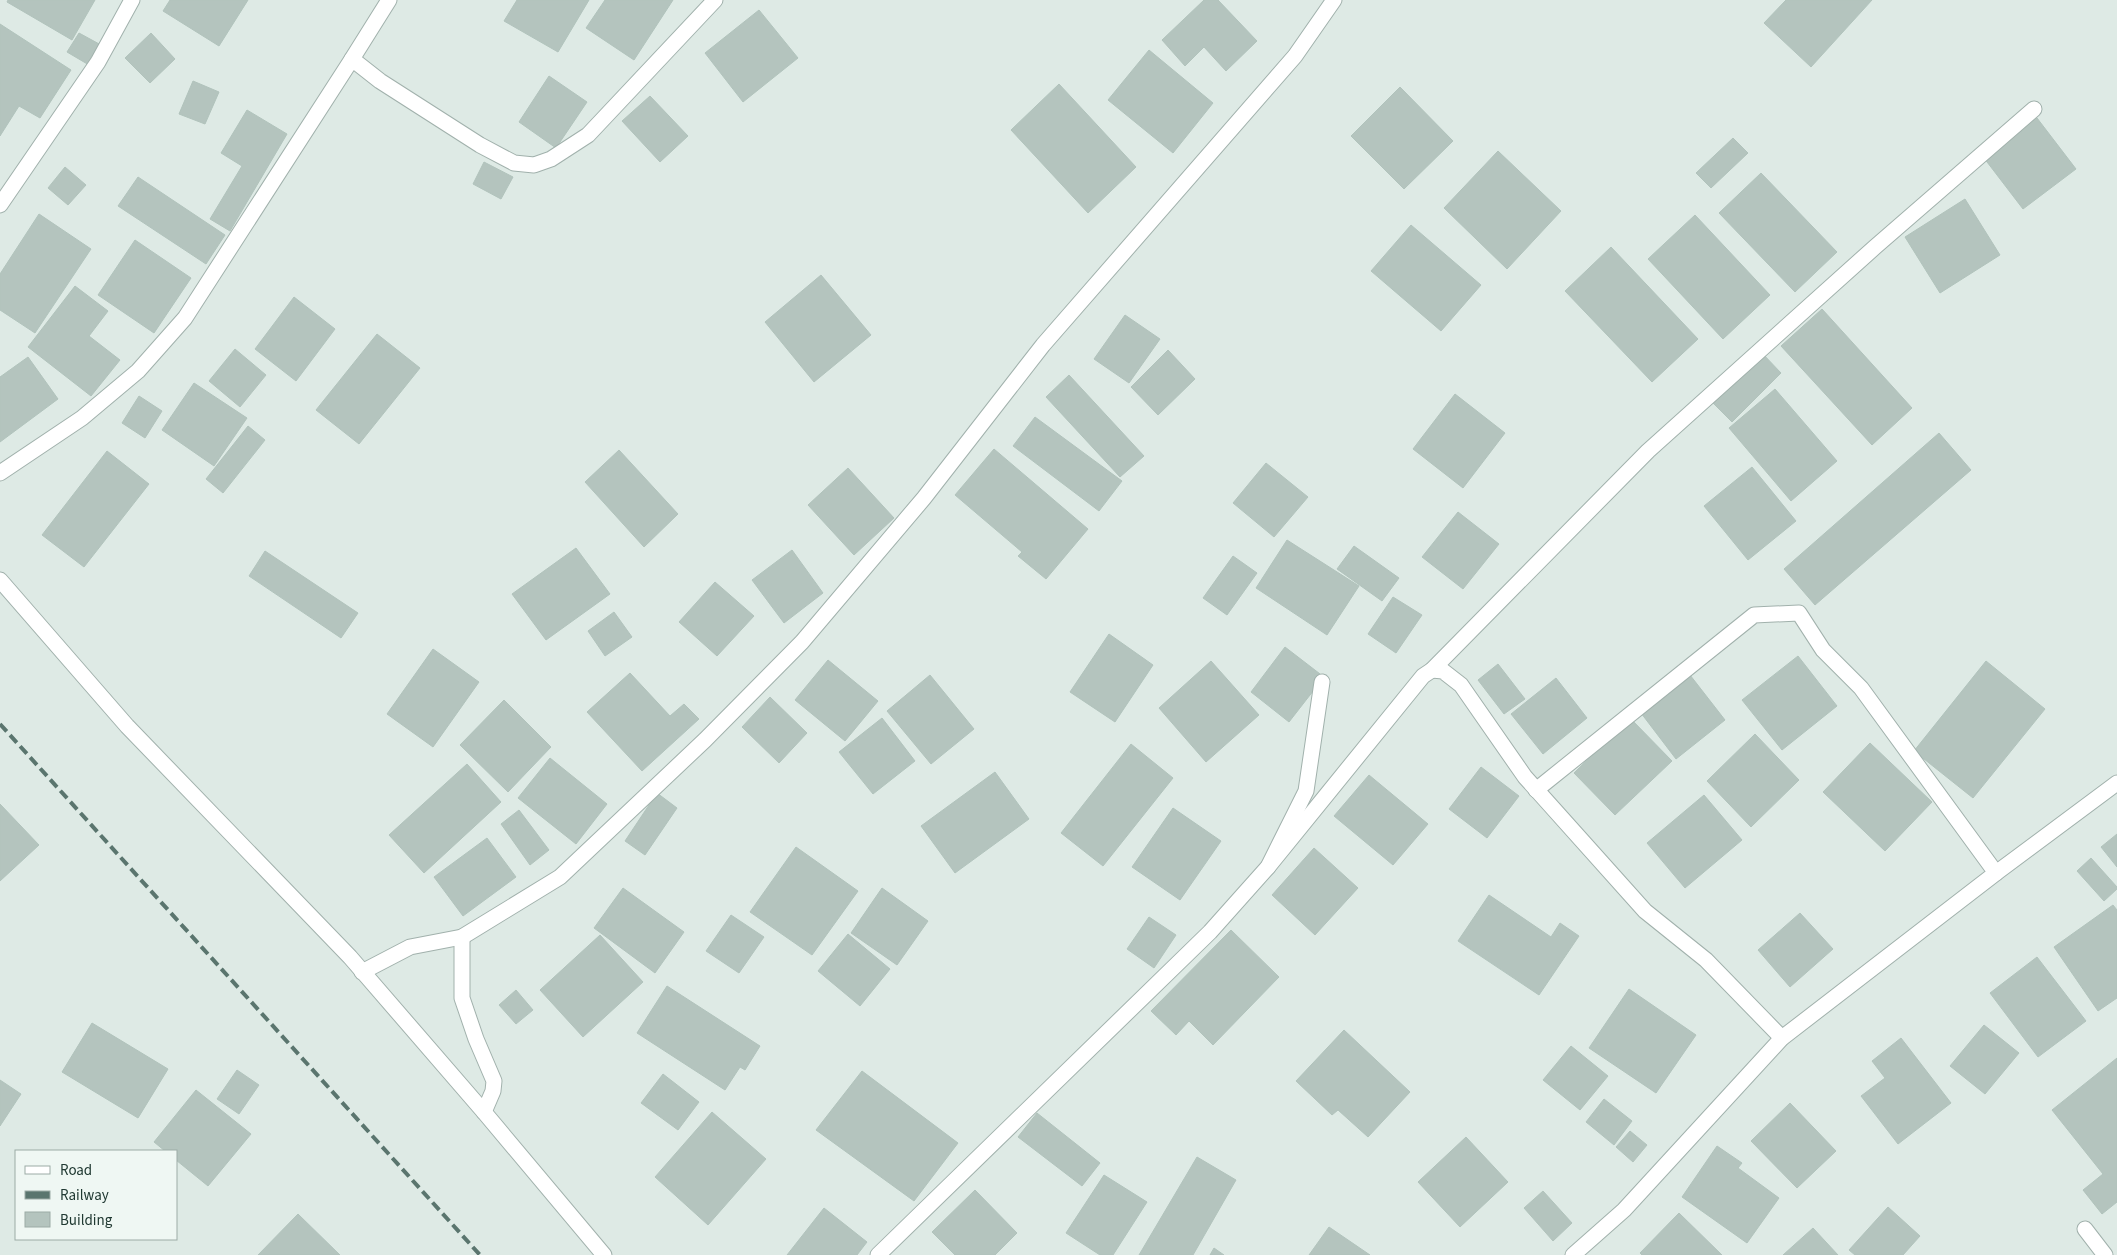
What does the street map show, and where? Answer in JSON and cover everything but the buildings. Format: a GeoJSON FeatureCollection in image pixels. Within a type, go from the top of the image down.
{"type":"FeatureCollection","features":[{"type":"Feature","properties":{"kind":"street"},"geometry":{"type":"LineString","coordinates":[[0,205],[98,62],[132,0]]}},
{"type":"Feature","properties":{"kind":"street"},"geometry":{"type":"LineString","coordinates":[[0,472],[82,418],[138,371],[185,318],[389,0]]}},
{"type":"Feature","properties":{"kind":"street"},"geometry":{"type":"LineString","coordinates":[[352,59],[380,81],[480,146],[514,163],[534,165],[551,159],[588,135],[715,0]]}},
{"type":"Feature","properties":{"kind":"street"},"geometry":{"type":"LineString","coordinates":[[362,972],[410,947],[462,937],[560,877],[705,740],[802,642],[924,498],[1043,345],[1295,56],[1334,0]]}},
{"type":"Feature","properties":{"kind":"street"},"geometry":{"type":"LineString","coordinates":[[878,1255],[1210,932],[1268,867],[1423,676],[1432,670],[1648,450],[1874,247],[2034,109]]}},
{"type":"Feature","properties":{"kind":"street"},"geometry":{"type":"LineString","coordinates":[[0,580],[127,726],[362,972],[484,1112],[604,1255]]}},
{"type":"Feature","properties":{"kind":"street"},"geometry":{"type":"LineString","coordinates":[[1536,790],[1754,615],[1799,613],[1822,650],[1861,688],[1996,873]]}},
{"type":"Feature","properties":{"kind":"street"},"geometry":{"type":"LineString","coordinates":[[1432,670],[1443,671],[1461,685],[1525,777],[1645,911],[1706,960],[1782,1038]]}},
{"type":"Feature","properties":{"kind":"street"},"geometry":{"type":"LineString","coordinates":[[1268,867],[1306,791],[1322,682]]}},
{"type":"Feature","properties":{"kind":"street"},"geometry":{"type":"LineString","coordinates":[[1573,1255],[1624,1210],[1782,1038],[1996,873],[2117,783]]}},
{"type":"Feature","properties":{"kind":"street"},"geometry":{"type":"LineString","coordinates":[[462,937],[462,998],[476,1039],[494,1081],[493,1091],[484,1112]]}},
{"type":"Feature","properties":{"kind":"street"},"geometry":{"type":"LineString","coordinates":[[2085,1229],[2105,1255]]}},
{"type":"Feature","properties":{"kind":"railway"},"geometry":{"type":"LineString","coordinates":[[0,724],[480,1255]]}}]}
